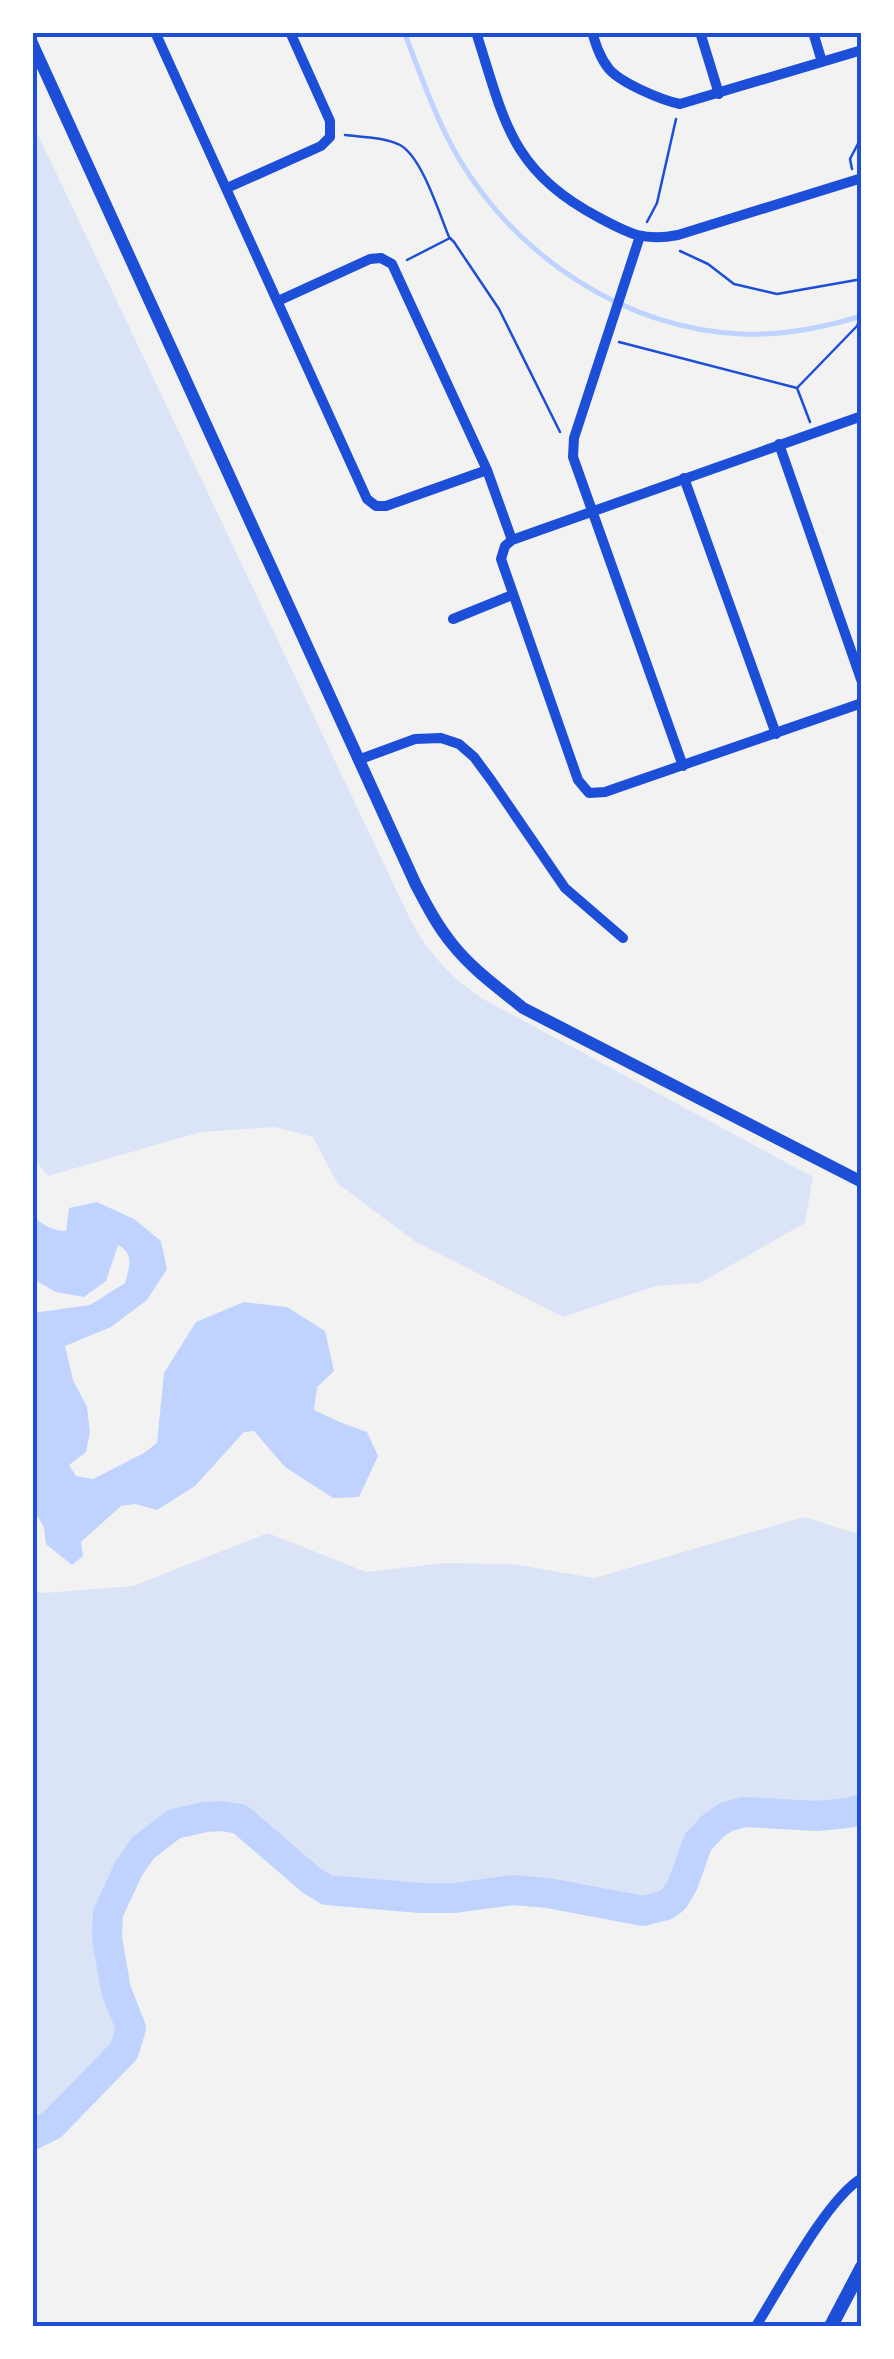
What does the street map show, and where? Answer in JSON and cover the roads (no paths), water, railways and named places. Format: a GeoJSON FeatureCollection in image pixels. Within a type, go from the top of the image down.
{"type":"FeatureCollection","features":[{"type":"Feature","properties":{"kind":"main road"},"geometry":{"type":"LineString","coordinates":[[831,2326],[862,2266]]}},
{"type":"Feature","properties":{"kind":"street"},"geometry":{"type":"LineString","coordinates":[[155,32],[371,503],[386,506],[487,470]]}},
{"type":"Feature","properties":{"kind":"street"},"geometry":{"type":"LineString","coordinates":[[227,188],[320,146],[331,134],[330,121],[290,32]]}},
{"type":"Feature","properties":{"kind":"street"},"geometry":{"type":"LineString","coordinates":[[476,32],[505,125],[528,164],[570,200],[640,236],[655,239],[678,235],[858,179]]}},
{"type":"Feature","properties":{"kind":"street"},"geometry":{"type":"LineString","coordinates":[[592,32],[600,56],[615,75],[663,100],[680,104],[862,50]]}},
{"type":"Feature","properties":{"kind":"street"},"geometry":{"type":"LineString","coordinates":[[700,32],[719,94]]}},
{"type":"Feature","properties":{"kind":"street"},"geometry":{"type":"LineString","coordinates":[[813,32],[822,62]]}},
{"type":"Feature","properties":{"kind":"street"},"geometry":{"type":"LineString","coordinates":[[32,44],[416,885],[454,946],[523,1008],[862,1182]]}},
{"type":"Feature","properties":{"kind":"street"},"geometry":{"type":"LineString","coordinates":[[640,236],[572,450],[683,766]]}},
{"type":"Feature","properties":{"kind":"street"},"geometry":{"type":"LineString","coordinates":[[278,300],[374,258],[394,266],[487,470],[512,540]]}},
{"type":"Feature","properties":{"kind":"street"},"geometry":{"type":"LineString","coordinates":[[862,416],[512,540],[501,555],[578,780],[589,792],[600,793],[683,766],[862,703]]}},
{"type":"Feature","properties":{"kind":"street"},"geometry":{"type":"LineString","coordinates":[[779,444],[862,682]]}},
{"type":"Feature","properties":{"kind":"street"},"geometry":{"type":"LineString","coordinates":[[684,478],[776,734]]}},
{"type":"Feature","properties":{"kind":"street"},"geometry":{"type":"LineString","coordinates":[[453,619],[512,595]]}},
{"type":"Feature","properties":{"kind":"street"},"geometry":{"type":"LineString","coordinates":[[358,760],[415,739],[441,738],[460,744],[491,780],[565,888],[623,938]]}},
{"type":"Feature","properties":{"kind":"street"},"geometry":{"type":"LineString","coordinates":[[756,2326],[818,2226],[848,2186],[862,2178]]}},
{"type":"Feature","properties":{"kind":"water"},"geometry":{"type":"Polygon","coordinates":[[[97,1202],[134,1219],[161,1241],[167,1269],[147,1300],[111,1327],[65,1346],[73,1380],[87,1407],[90,1432],[86,1452],[69,1465],[76,1476],[93,1479],[157,1443],[164,1373],[196,1322],[244,1302],[287,1307],[325,1331],[334,1371],[317,1387],[314,1410],[367,1432],[378,1456],[359,1497],[333,1498],[285,1467],[254,1431],[244,1432],[195,1486],[157,1510],[135,1504],[121,1506],[81,1542],[83,1556],[72,1565],[46,1544],[44,1527],[33,1509],[33,1313],[90,1305],[125,1283],[129,1262],[127,1253],[118,1245],[106,1281],[84,1297],[56,1292],[33,1279],[33,1213],[47,1226],[66,1231],[69,1208],[97,1202]]]}},
{"type":"Feature","properties":{"kind":"waterway"},"geometry":{"type":"LineString","coordinates":[[404,32],[443,129],[484,195],[544,256],[579,281],[616,302],[698,329],[772,334],[862,316]]}},
{"type":"Feature","properties":{"kind":"waterway"},"geometry":{"type":"LineString","coordinates":[[32,2135],[52,2125],[124,2051],[131,2028],[116,1990],[107,1938],[108,1913],[143,1848],[174,1824],[205,1817],[240,1819],[327,1890],[420,1898],[455,1898],[512,1890],[643,1911],[674,1899],[698,1842],[726,1817],[744,1812],[817,1816],[862,1809]]}}]}
